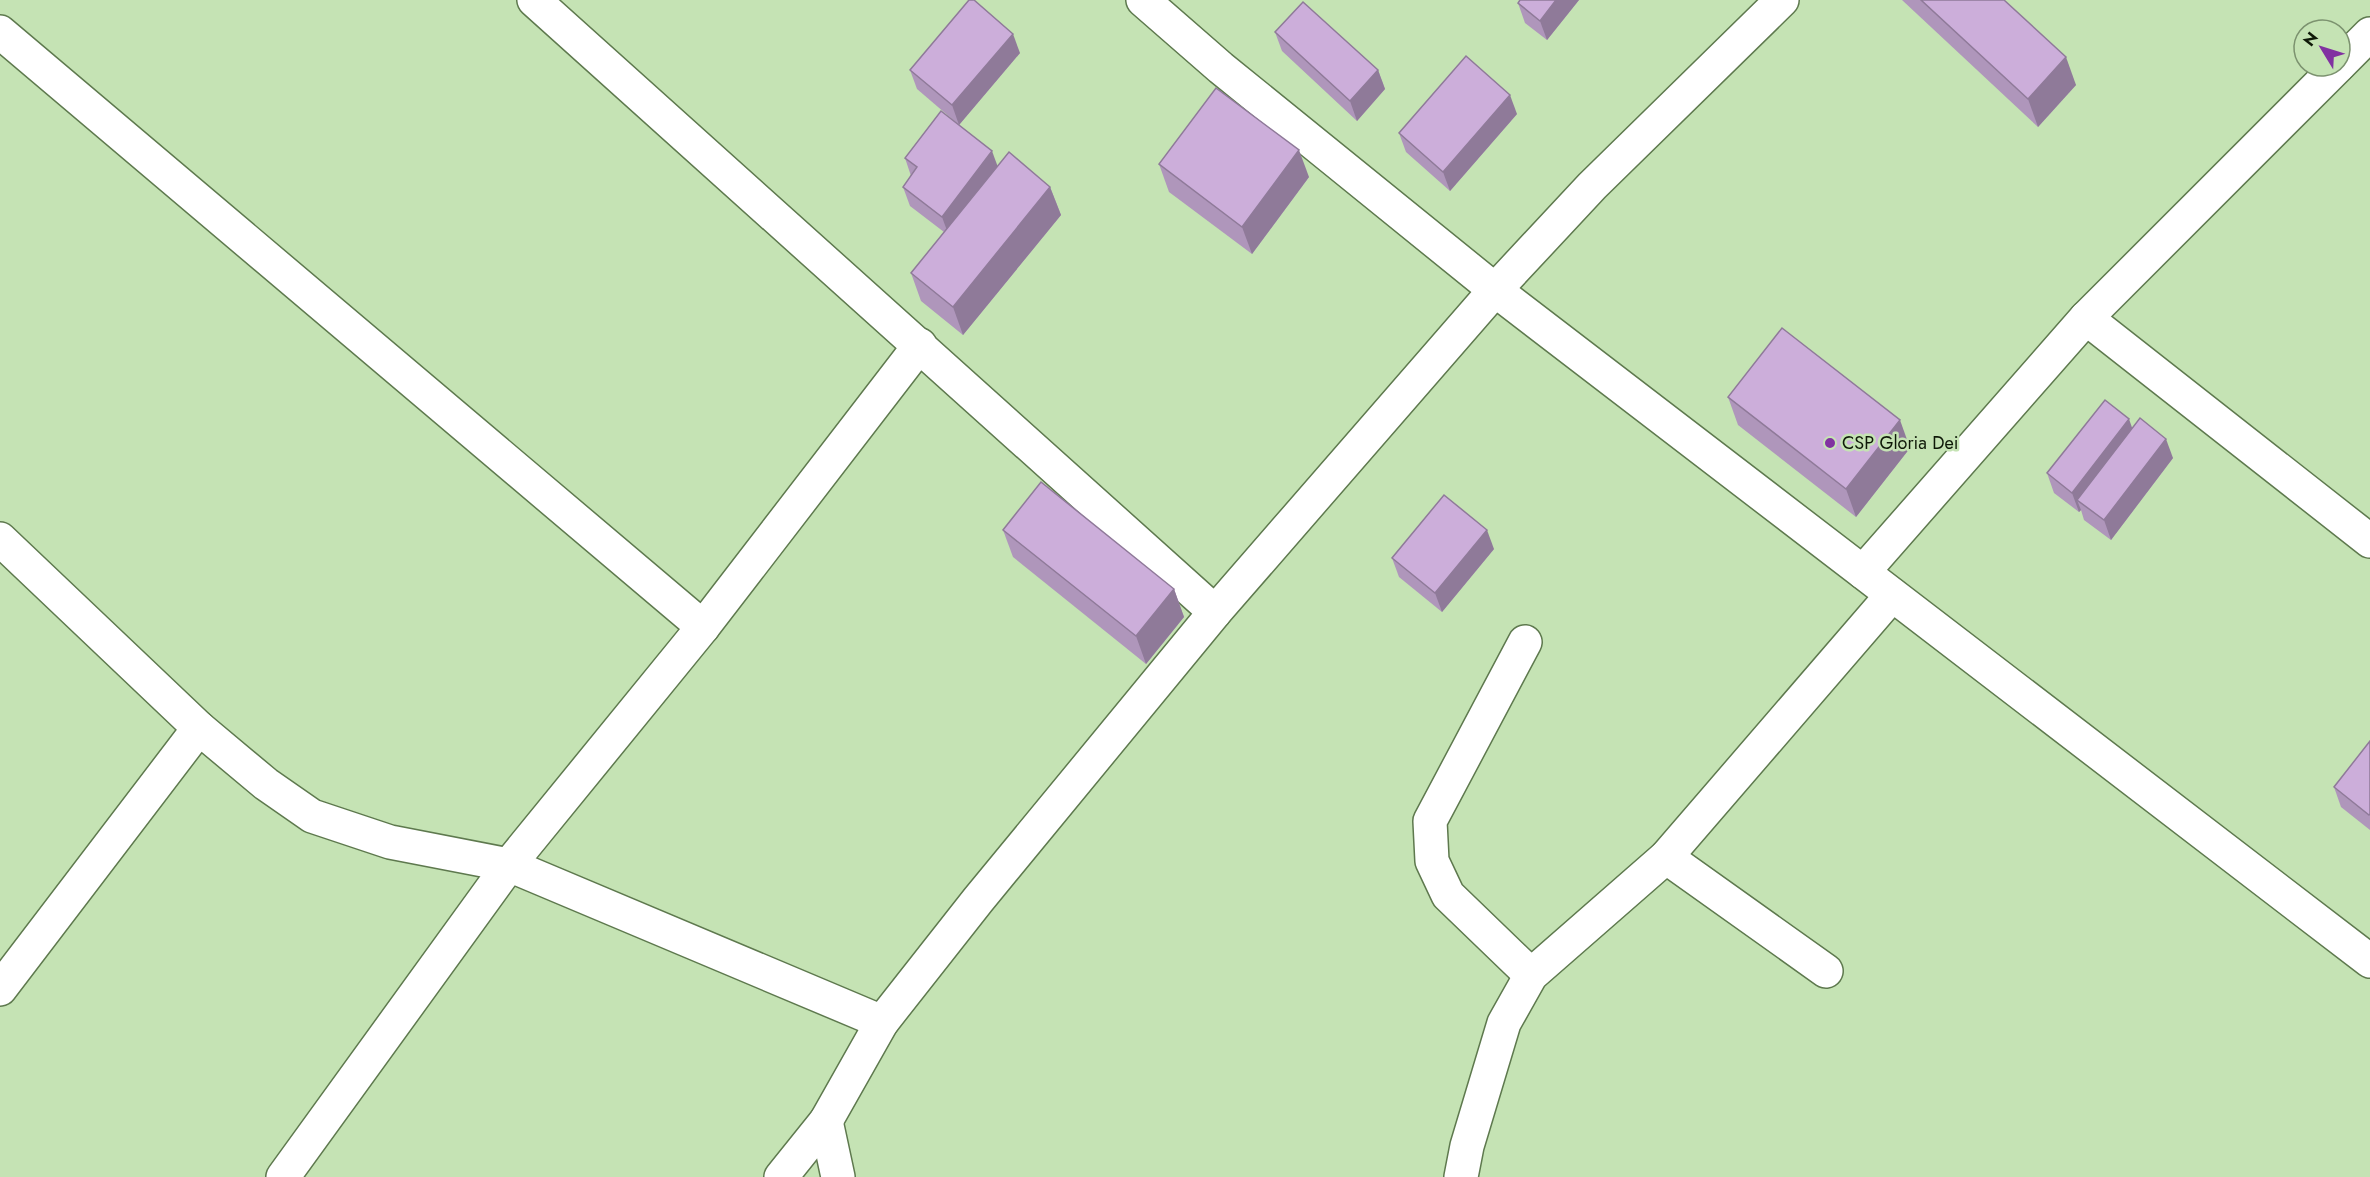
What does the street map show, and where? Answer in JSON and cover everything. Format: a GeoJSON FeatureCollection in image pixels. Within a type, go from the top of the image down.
{"type":"FeatureCollection","features":[{"type":"Feature","properties":{"kind":"street"},"geometry":{"type":"LineString","coordinates":[[534,0],[1215,612]]}},
{"type":"Feature","properties":{"kind":"street"},"geometry":{"type":"LineString","coordinates":[[1143,0],[1221,68],[1495,290],[2370,962]]}},
{"type":"Feature","properties":{"kind":"street"},"geometry":{"type":"LineString","coordinates":[[782,1177],[826,1121],[882,1022],[978,900],[1215,612],[1495,290],[1592,186],[1782,0]]}},
{"type":"Feature","properties":{"kind":"street"},"geometry":{"type":"LineString","coordinates":[[0,33],[703,627]]}},
{"type":"Feature","properties":{"kind":"street"},"geometry":{"type":"LineString","coordinates":[[2352,52],[2370,34]]}},
{"type":"Feature","properties":{"kind":"street"},"geometry":{"type":"LineString","coordinates":[[1863,572],[2086,318],[2326,78]]}},
{"type":"Feature","properties":{"kind":"street"},"geometry":{"type":"LineString","coordinates":[[2086,318],[2370,541]]}},
{"type":"Feature","properties":{"kind":"street"},"geometry":{"type":"LineString","coordinates":[[283,1177],[509,865],[703,627],[920,345]]}},
{"type":"Feature","properties":{"kind":"street"},"geometry":{"type":"LineString","coordinates":[[0,539],[199,728],[266,784],[312,816],[390,842],[509,865],[882,1022]]}},
{"type":"Feature","properties":{"kind":"street"},"geometry":{"type":"LineString","coordinates":[[1461,1177],[1467,1146],[1504,1023],[1532,975],[1666,857],[1892,595]]}},
{"type":"Feature","properties":{"kind":"street"},"geometry":{"type":"LineString","coordinates":[[1525,642],[1430,821],[1432,861],[1448,895],[1532,975]]}},
{"type":"Feature","properties":{"kind":"street"},"geometry":{"type":"LineString","coordinates":[[0,990],[199,728]]}},
{"type":"Feature","properties":{"kind":"street"},"geometry":{"type":"LineString","coordinates":[[1666,857],[1826,970]]}},
{"type":"Feature","properties":{"kind":"street"},"geometry":{"type":"LineString","coordinates":[[826,1121],[838,1177]]}},
{"type":"Feature","properties":{"kind":"building"},"geometry":{"type":"Polygon","coordinates":[[[969,0],[974,0],[1013,34],[952,105],[910,70],[969,0]]]}},
{"type":"Feature","properties":{"kind":"building"},"geometry":{"type":"Polygon","coordinates":[[[1520,0],[1556,0],[1540,21],[1518,3],[1520,0]]]}},
{"type":"Feature","properties":{"kind":"building"},"geometry":{"type":"Polygon","coordinates":[[[1921,0],[2004,0],[2066,57],[2028,99],[1921,0]]]}},
{"type":"Feature","properties":{"kind":"building"},"geometry":{"type":"Polygon","coordinates":[[[1303,2],[1378,70],[1350,101],[1275,32],[1303,2]]]}},
{"type":"Feature","properties":{"kind":"building"},"geometry":{"type":"Polygon","coordinates":[[[1466,56],[1510,95],[1443,172],[1399,133],[1466,56]]]}},
{"type":"Feature","properties":{"kind":"building"},"geometry":{"type":"Polygon","coordinates":[[[1216,88],[1299,150],[1242,227],[1159,164],[1216,88]]]}},
{"type":"Feature","properties":{"kind":"building"},"geometry":{"type":"Polygon","coordinates":[[[941,111],[992,151],[942,217],[903,187],[917,167],[905,158],[941,111]]]}},
{"type":"Feature","properties":{"kind":"building"},"geometry":{"type":"Polygon","coordinates":[[[1009,152],[1050,187],[953,307],[911,273],[1009,152]]]}},
{"type":"Feature","properties":{"kind":"building"},"geometry":{"type":"Polygon","coordinates":[[[1782,328],[1900,420],[1846,489],[1728,397],[1782,328]]]}},
{"type":"Feature","properties":{"kind":"building"},"geometry":{"type":"Polygon","coordinates":[[[2105,400],[2129,419],[2072,493],[2047,473],[2105,400]]]}},
{"type":"Feature","properties":{"kind":"building"},"geometry":{"type":"Polygon","coordinates":[[[2140,418],[2166,439],[2104,520],[2077,500],[2140,418]]]}},
{"type":"Feature","properties":{"kind":"building"},"geometry":{"type":"Polygon","coordinates":[[[1041,482],[1174,589],[1136,636],[1003,530],[1041,482]]]}},
{"type":"Feature","properties":{"kind":"building"},"geometry":{"type":"Polygon","coordinates":[[[1444,495],[1487,530],[1435,593],[1392,558],[1444,495]]]}},
{"type":"Feature","properties":{"kind":"building"},"geometry":{"type":"Polygon","coordinates":[[[2370,741],[2370,814],[2369,815],[2334,787],[2370,741]]]}},
{"type":"Feature","properties":{"kind":"place","name":"CSP Gloria Dei"},"geometry":{"type":"Point","coordinates":[1830,443]}}]}
